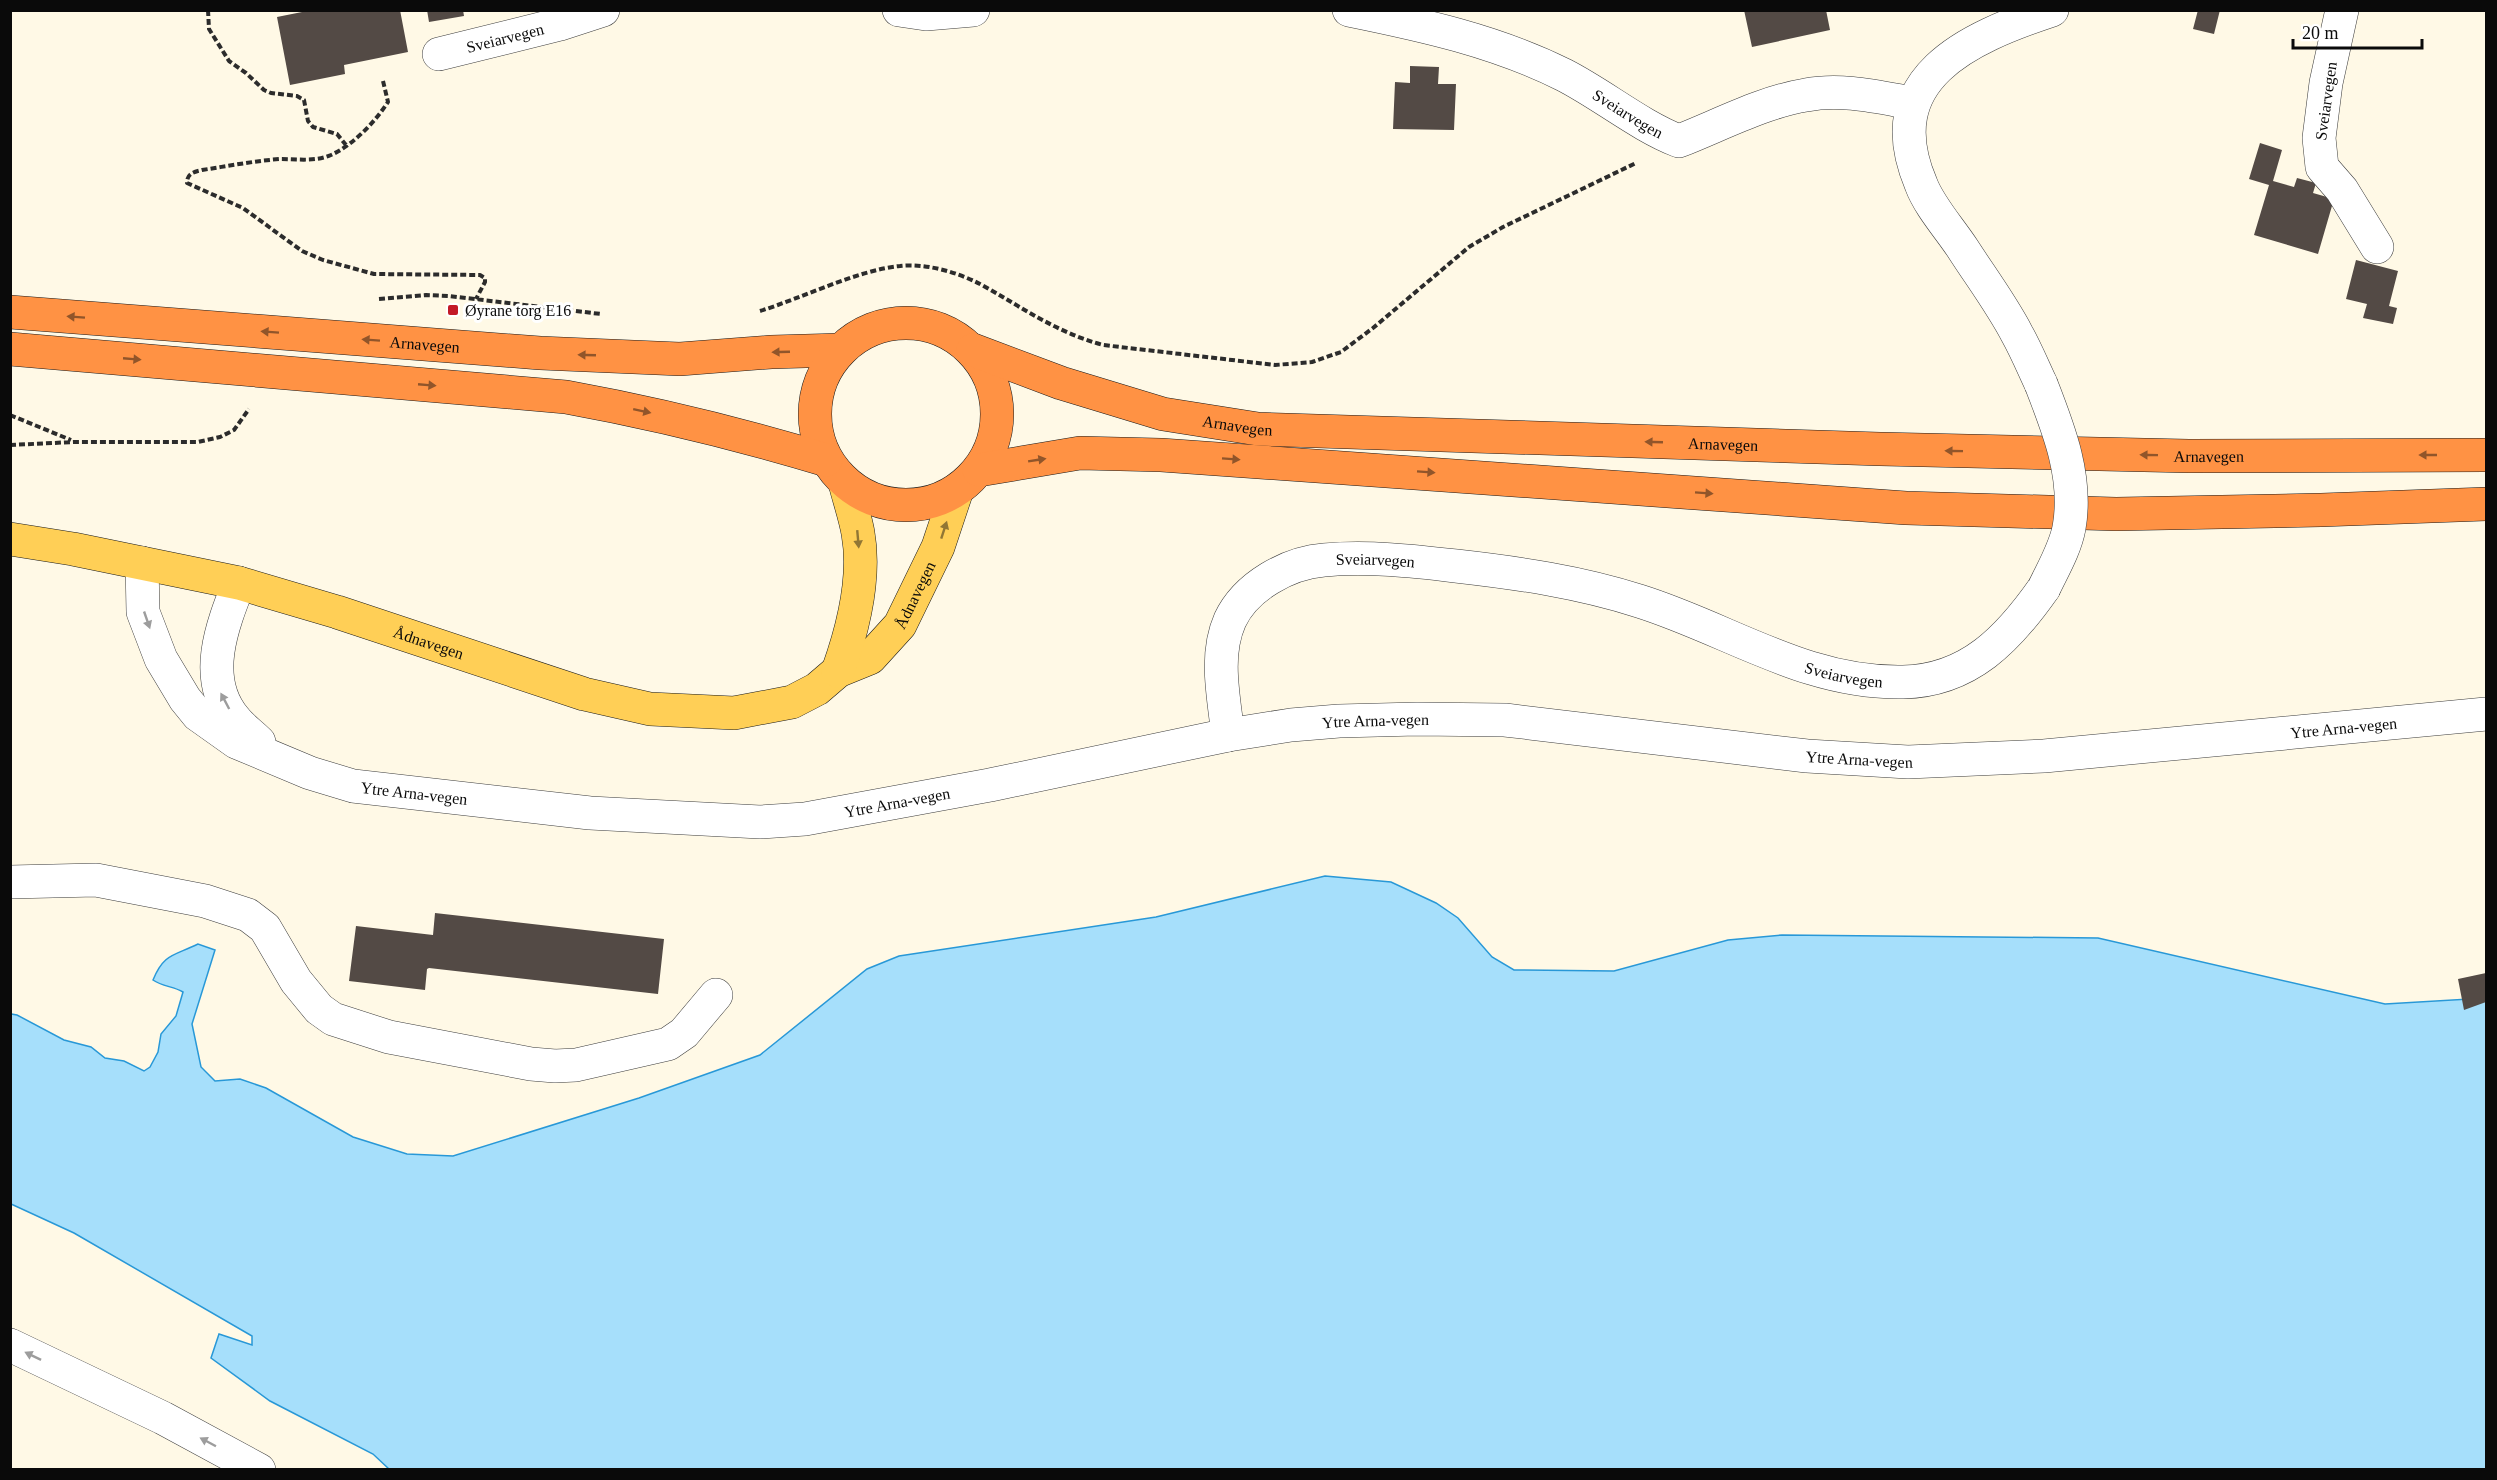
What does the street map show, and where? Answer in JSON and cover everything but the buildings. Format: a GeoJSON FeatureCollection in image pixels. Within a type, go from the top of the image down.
{"type":"FeatureCollection","features":[{"type":"Feature","properties":{"kind":"highway","name":"Arnavegen"},"geometry":{"type":"LineString","coordinates":[[10,312],[540,353],[680,359],[771,352],[840,350]]}},
{"type":"Feature","properties":{"kind":"highway"},"geometry":{"type":"LineString","coordinates":[[10,349],[566,397],[640,410],[731,432],[835,471],[864,496],[888,504],[911,505],[935,501],[968,480],[992,447],[998,421],[996,396],[988,371],[973,350],[953,334],[931,325],[906,321],[874,328],[859,335],[840,350],[823,374],[815,402],[816,432],[835,471]]}},
{"type":"Feature","properties":{"kind":"highway","name":"Arnavegen"},"geometry":{"type":"LineString","coordinates":[[973,350],[1061,383],[1163,414],[1258,429],[1880,449],[2189,456],[2487,455]]}},
{"type":"Feature","properties":{"kind":"highway","name":"Arnavegen"},"geometry":{"type":"LineString","coordinates":[[968,480],[1080,453],[1161,455],[1906,508],[2116,514],[2310,511],[2487,504]]}},
{"type":"Feature","properties":{"kind":"main road"},"geometry":{"type":"LineString","coordinates":[[835,471],[858,535],[859,585],[852,631],[838,671]]}},
{"type":"Feature","properties":{"kind":"main road","name":"Ådnavegen"},"geometry":{"type":"LineString","coordinates":[[10,539],[142,562],[239,583],[337,612],[573,690],[650,709],[734,713],[792,702],[817,689],[838,671],[870,658],[900,624],[968,480]]}},
{"type":"Feature","properties":{"kind":"street","name":"Sveiarvegen"},"geometry":{"type":"LineString","coordinates":[[439,54],[560,24],[603,10]]}},
{"type":"Feature","properties":{"kind":"street"},"geometry":{"type":"LineString","coordinates":[[899,10],[926,14],[973,10]]}},
{"type":"Feature","properties":{"kind":"street","name":"Sveiarvegen"},"geometry":{"type":"LineString","coordinates":[[1349,10],[1453,33],[1508,50],[1563,75],[1619,106],[1659,133],[1679,141],[1777,103],[1807,94],[1857,93],[1912,103]]}},
{"type":"Feature","properties":{"kind":"street","name":"Sveiarvegen"},"geometry":{"type":"LineString","coordinates":[[1228,735],[1220,661],[1230,620],[1253,589],[1283,571],[1323,560],[1404,560],[1582,584],[1641,601],[1816,672],[1864,681],[1905,682],[1934,678],[1960,669],[1991,650],[2020,622],[2044,588],[2060,556],[2066,538],[2072,502],[2069,472],[2062,439],[2042,384],[2017,333],[1921,186],[1908,144],[1912,103],[1929,76],[1958,52],[2002,27],[2052,10]]}},
{"type":"Feature","properties":{"kind":"street","name":"Sveiarvegen"},"geometry":{"type":"LineString","coordinates":[[2342,10],[2326,83],[2319,138],[2322,167],[2342,190],[2377,247]]}},
{"type":"Feature","properties":{"kind":"street","name":"Ytre Arna-vegen"},"geometry":{"type":"LineString","coordinates":[[142,562],[143,612],[161,659],[185,699],[198,715],[236,742],[310,773],[353,786],[590,813],[760,822],[805,819],[1228,735],[1291,725],[1339,721],[1505,720],[1807,756],[1908,762],[2044,756],[2487,714]]}},
{"type":"Feature","properties":{"kind":"street","name":"Ytre Arna-vegen"},"geometry":{"type":"LineString","coordinates":[[239,583],[225,617],[216,656],[218,688],[234,718],[278,759]]}},
{"type":"Feature","properties":{"kind":"street"},"geometry":{"type":"LineString","coordinates":[[10,882],[96,880],[205,901],[248,915],[265,928],[296,981],[320,1010],[333,1019],[388,1037],[510,1061],[555,1066],[576,1065],[668,1044],[684,1033],[716,994]]}},
{"type":"Feature","properties":{"kind":"street"},"geometry":{"type":"LineString","coordinates":[[10,1345],[164,1418],[259,1470]]}},
{"type":"Feature","properties":{"kind":"path"},"geometry":{"type":"LineString","coordinates":[[208,10],[209,29],[229,61],[264,90],[297,96],[304,100],[308,121],[313,127],[337,134],[345,145]]}},
{"type":"Feature","properties":{"kind":"path"},"geometry":{"type":"LineString","coordinates":[[383,81],[388,102],[379,116],[331,155],[314,159],[278,159],[202,170],[191,173],[187,178],[187,183],[243,208],[302,251],[323,260],[374,274],[480,275],[485,278],[485,282],[476,299]]}},
{"type":"Feature","properties":{"kind":"path"},"geometry":{"type":"LineString","coordinates":[[754,313],[794,301],[864,274],[901,266],[928,267],[956,273],[978,283],[1046,323],[1075,337],[1103,345],[1275,365],[1312,362],[1341,352],[1469,247],[1679,141]]}},
{"type":"Feature","properties":{"kind":"path"},"geometry":{"type":"LineString","coordinates":[[369,300],[426,295],[612,315]]}},
{"type":"Feature","properties":{"kind":"path"},"geometry":{"type":"LineString","coordinates":[[10,445],[74,442],[198,442],[220,437],[234,429],[244,418],[252,403]]}},
{"type":"Feature","properties":{"kind":"path"},"geometry":{"type":"LineString","coordinates":[[10,415],[74,442]]}},
{"type":"Feature","properties":{"kind":"water"},"geometry":{"type":"Polygon","coordinates":[[[1325,876],[1391,882],[1436,903],[1458,918],[1492,957],[1514,970],[1614,971],[1728,940],[1782,935],[2098,938],[2385,1004],[2486,998],[2486,1469],[389,1469],[373,1454],[270,1401],[211,1358],[219,1334],[252,1345],[252,1336],[74,1233],[11,1204],[11,1014],[64,1040],[91,1047],[105,1058],[124,1061],[144,1071],[150,1067],[158,1052],[161,1034],[176,1016],[183,992],[153,980],[161,965],[171,956],[198,944],[215,950],[192,1024],[201,1067],[215,1081],[240,1079],[266,1088],[353,1137],[407,1154],[453,1156],[639,1098],[760,1055],[867,969],[899,956],[1156,917],[1325,876]]]}},
{"type":"Feature","properties":{"kind":"place","name":"Øyrane torg E16"},"geometry":{"type":"Point","coordinates":[453,310]}}]}
